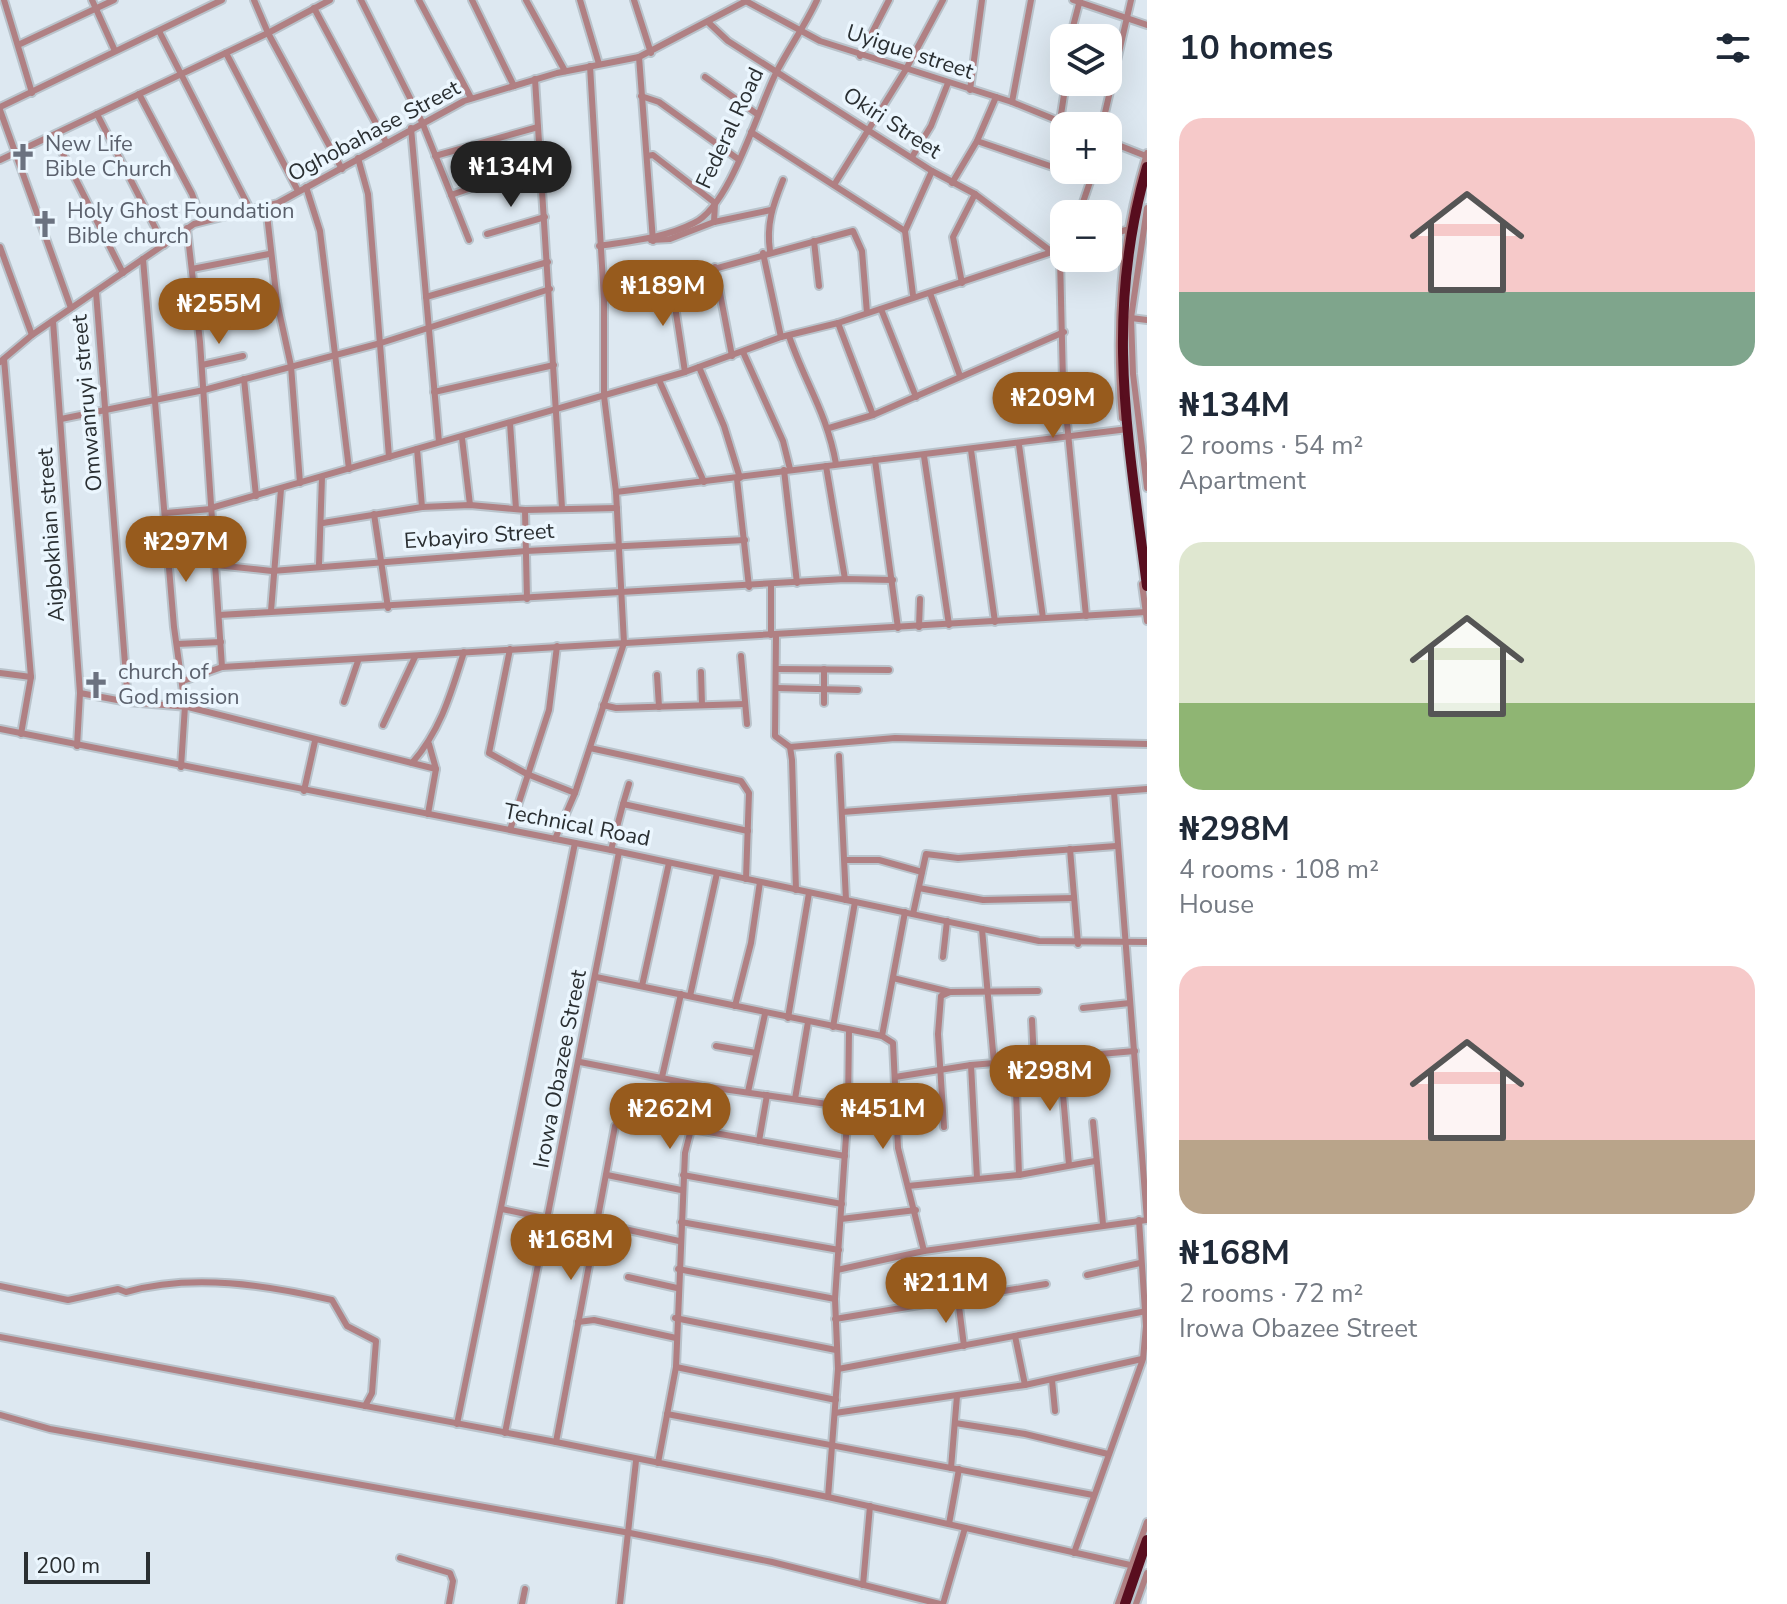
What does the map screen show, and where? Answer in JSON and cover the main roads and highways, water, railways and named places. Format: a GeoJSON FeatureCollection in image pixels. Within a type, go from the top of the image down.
{"type":"FeatureCollection","features":[{"type":"Feature","properties":{"kind":"highway"},"geometry":{"type":"LineString","coordinates":[[1147,167],[1134,215],[1122,288],[1126,383],[1147,539]]}},
{"type":"Feature","properties":{"kind":"highway"},"geometry":{"type":"LineString","coordinates":[[1147,188],[1129,284],[1125,429],[1147,586]]}},
{"type":"Feature","properties":{"kind":"highway"},"geometry":{"type":"LineString","coordinates":[[1131,1604],[1147,1540]]}},
{"type":"Feature","properties":{"kind":"highway"},"geometry":{"type":"LineString","coordinates":[[1131,1604],[1147,1556]]}},
{"type":"Feature","properties":{"kind":"place","name":"New Life Bible Church"},"geometry":{"type":"Point","coordinates":[23,157]}},
{"type":"Feature","properties":{"kind":"place","name":"Holy Ghost Foundation Bible church"},"geometry":{"type":"Point","coordinates":[45,224]}},
{"type":"Feature","properties":{"kind":"place","name":"church of God mission"},"geometry":{"type":"Point","coordinates":[96,685]}}]}
